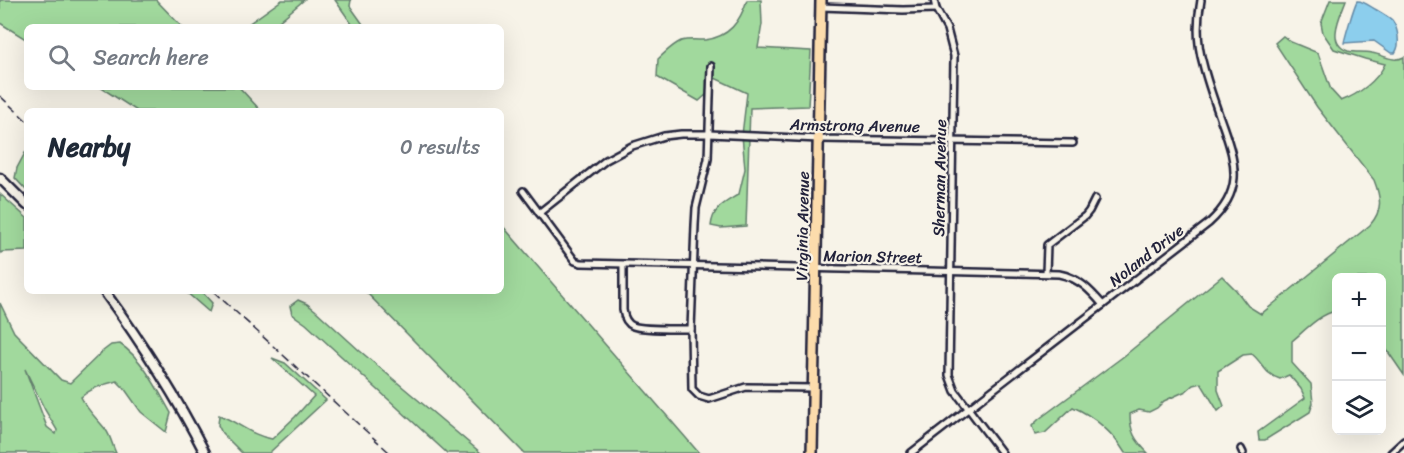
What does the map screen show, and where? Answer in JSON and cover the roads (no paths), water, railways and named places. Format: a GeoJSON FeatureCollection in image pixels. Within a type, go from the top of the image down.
{"type":"FeatureCollection","features":[{"type":"Feature","properties":{"kind":"main road","name":"Virginia Avenue"},"geometry":{"type":"LineString","coordinates":[[812,453],[821,3]]}},
{"type":"Feature","properties":{"kind":"main road"},"geometry":{"type":"LineString","coordinates":[[0,178],[24,202]]}},
{"type":"Feature","properties":{"kind":"main road"},"geometry":{"type":"LineString","coordinates":[[106,294],[162,374],[205,453]]}},
{"type":"Feature","properties":{"kind":"street","name":"Sherman Avenue"},"geometry":{"type":"LineString","coordinates":[[934,0],[936,9],[947,29],[954,56],[949,375],[968,409],[1002,453]]}},
{"type":"Feature","properties":{"kind":"street","name":"Noland Drive"},"geometry":{"type":"LineString","coordinates":[[911,453],[1218,215],[1230,196],[1234,177],[1234,158],[1202,63],[1198,23],[1201,0]]}},
{"type":"Feature","properties":{"kind":"street"},"geometry":{"type":"LineString","coordinates":[[821,3],[903,10],[936,9]]}},
{"type":"Feature","properties":{"kind":"street"},"geometry":{"type":"LineString","coordinates":[[711,66],[708,159],[696,208],[691,329],[692,389],[699,396],[709,399],[737,389],[754,387],[814,388]]}},
{"type":"Feature","properties":{"kind":"street","name":"Armstrong Avenue"},"geometry":{"type":"LineString","coordinates":[[539,213],[606,160],[632,146],[664,136],[709,134],[819,139],[1073,143]]}},
{"type":"Feature","properties":{"kind":"street","name":"Marion Street"},"geometry":{"type":"LineString","coordinates":[[523,191],[578,263],[1046,273],[1077,279],[1103,305]]}},
{"type":"Feature","properties":{"kind":"street"},"geometry":{"type":"LineString","coordinates":[[1046,273],[1047,245],[1085,216],[1095,199]]}},
{"type":"Feature","properties":{"kind":"street"},"geometry":{"type":"LineString","coordinates":[[623,265],[623,310],[628,323],[637,327],[691,329]]}},
{"type":"Feature","properties":{"kind":"street"},"geometry":{"type":"LineString","coordinates":[[1391,453],[1404,441]]}},
{"type":"Feature","properties":{"kind":"water"},"geometry":{"type":"Polygon","coordinates":[[[1357,1],[1361,1],[1392,20],[1398,36],[1395,53],[1391,53],[1374,41],[1344,43],[1357,1]]]}},
{"type":"Feature","properties":{"kind":"railway"},"geometry":{"type":"LineString","coordinates":[[0,96],[24,118]]}},
{"type":"Feature","properties":{"kind":"railway"},"geometry":{"type":"LineString","coordinates":[[216,294],[390,453]]}}]}
